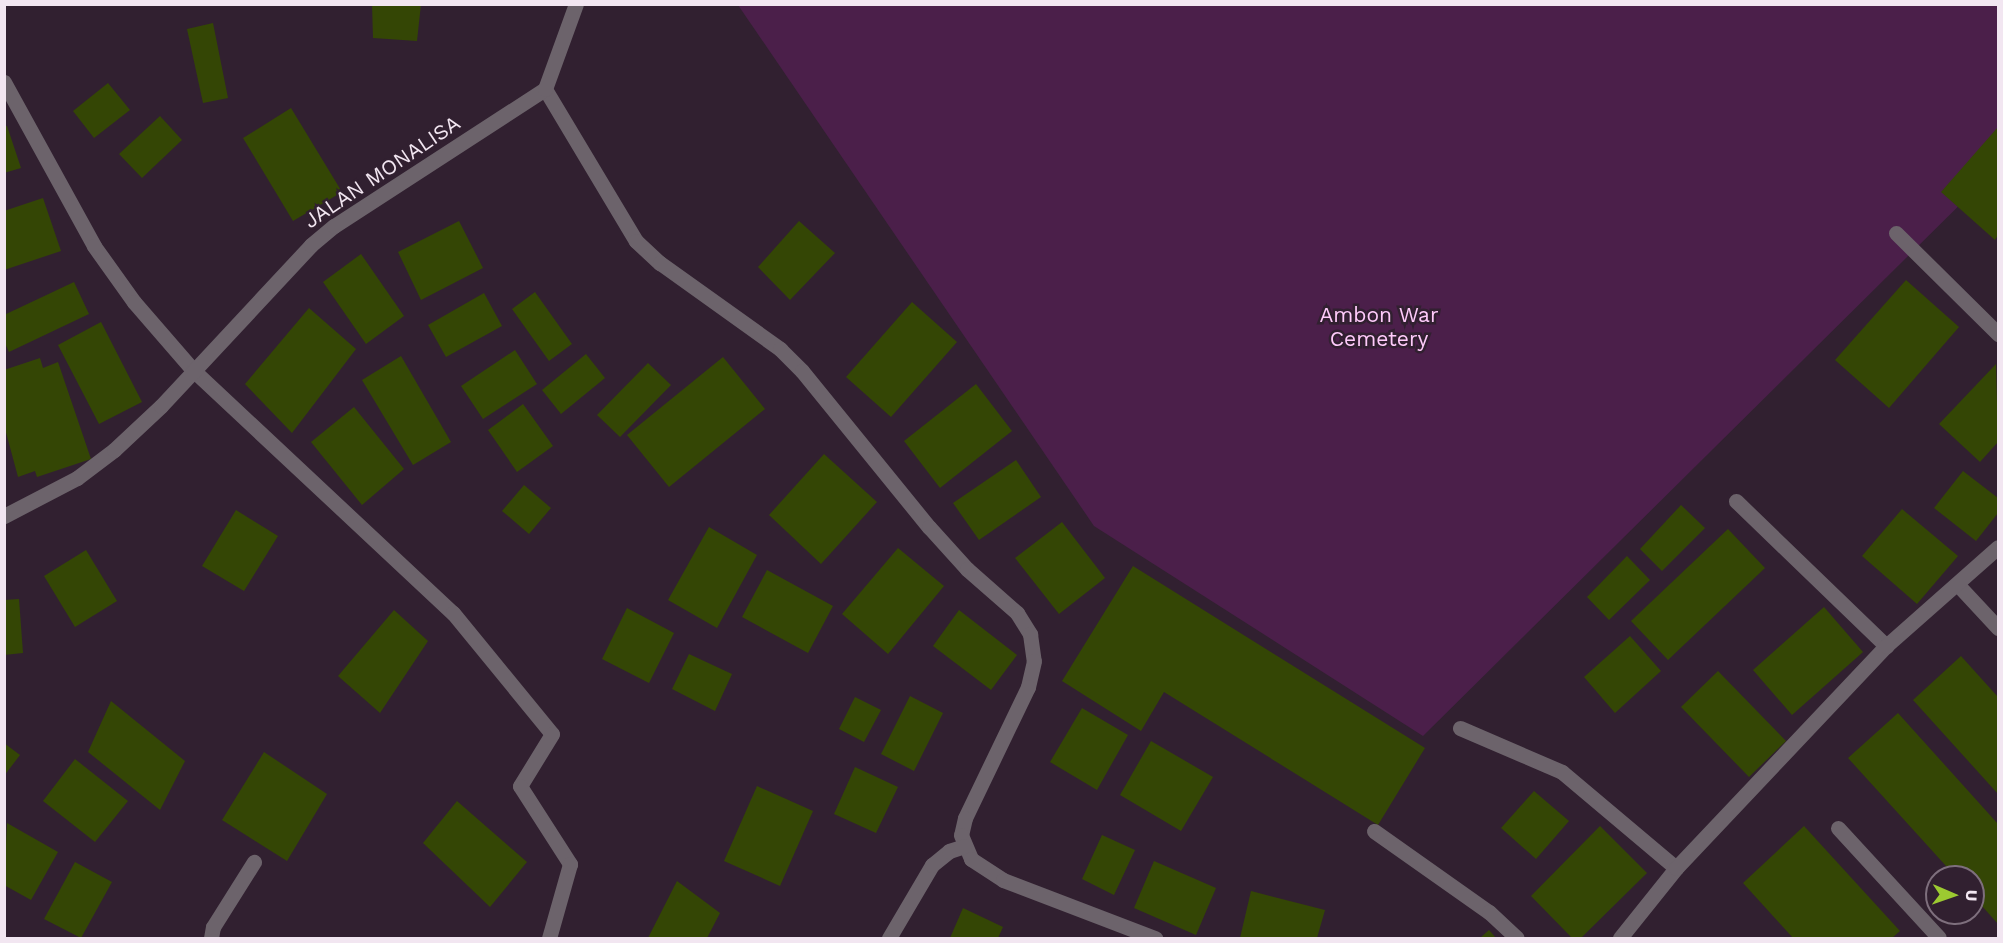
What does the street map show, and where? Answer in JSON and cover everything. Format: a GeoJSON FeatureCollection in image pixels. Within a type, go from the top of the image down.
{"type":"FeatureCollection","features":[{"type":"Feature","properties":{"kind":"street"},"geometry":{"type":"LineString","coordinates":[[576,4],[546,89],[636,241],[660,263],[780,349],[802,371],[929,527],[967,569],[1017,613],[1030,634],[1034,661],[1028,687],[972,798],[961,835],[971,860],[1003,880],[1155,939]]}},
{"type":"Feature","properties":{"kind":"street"},"geometry":{"type":"LineString","coordinates":[[4,82],[94,246],[134,302],[193,370],[453,613],[552,734],[520,786],[570,864],[549,939]]}},
{"type":"Feature","properties":{"kind":"street","name":"JALAN MONALISA"},"geometry":{"type":"LineString","coordinates":[[4,516],[77,478],[114,450],[311,245],[334,226],[546,89]]}},
{"type":"Feature","properties":{"kind":"street"},"geometry":{"type":"LineString","coordinates":[[1896,233],[1998,334]]}},
{"type":"Feature","properties":{"kind":"street"},"geometry":{"type":"LineString","coordinates":[[1736,501],[1886,646]]}},
{"type":"Feature","properties":{"kind":"street"},"geometry":{"type":"LineString","coordinates":[[1620,939],[1676,868],[1886,646],[1959,585],[1998,547]]}},
{"type":"Feature","properties":{"kind":"street"},"geometry":{"type":"LineString","coordinates":[[1959,585],[1998,628]]}},
{"type":"Feature","properties":{"kind":"street"},"geometry":{"type":"LineString","coordinates":[[1460,728],[1562,772],[1676,868]]}},
{"type":"Feature","properties":{"kind":"street"},"geometry":{"type":"LineString","coordinates":[[1838,828],[1939,939]]}},
{"type":"Feature","properties":{"kind":"street"},"geometry":{"type":"LineString","coordinates":[[1374,831],[1489,912],[1517,939]]}},
{"type":"Feature","properties":{"kind":"street"},"geometry":{"type":"LineString","coordinates":[[889,939],[932,865],[949,851],[964,846]]}},
{"type":"Feature","properties":{"kind":"street"},"geometry":{"type":"LineString","coordinates":[[211,939],[213,927],[254,862]]}},
{"type":"Feature","properties":{"kind":"green space","name":"Ambon War Cemetery"},"geometry":{"type":"Polygon","coordinates":[[[738,5],[1998,5],[1998,167],[1423,736],[1094,526],[738,5]]]}},
{"type":"Feature","properties":{"kind":"building"},"geometry":{"type":"Polygon","coordinates":[[[372,4],[421,4],[417,41],[373,38],[372,4]]]}},
{"type":"Feature","properties":{"kind":"building"},"geometry":{"type":"Polygon","coordinates":[[[213,23],[228,98],[203,103],[187,29],[213,23]]]}},
{"type":"Feature","properties":{"kind":"building"},"geometry":{"type":"Polygon","coordinates":[[[108,83],[130,110],[94,138],[73,111],[108,83]]]}},
{"type":"Feature","properties":{"kind":"building"},"geometry":{"type":"Polygon","coordinates":[[[291,108],[342,192],[293,221],[243,138],[291,108]]]}},
{"type":"Feature","properties":{"kind":"building"},"geometry":{"type":"Polygon","coordinates":[[[160,116],[182,140],[142,178],[119,154],[160,116]]]}},
{"type":"Feature","properties":{"kind":"building"},"geometry":{"type":"Polygon","coordinates":[[[4,126],[7,126],[21,168],[4,173],[4,126]]]}},
{"type":"Feature","properties":{"kind":"building"},"geometry":{"type":"Polygon","coordinates":[[[1998,127],[1998,235],[1995,240],[1941,192],[1998,127]]]}},
{"type":"Feature","properties":{"kind":"building"},"geometry":{"type":"Polygon","coordinates":[[[43,198],[61,251],[4,270],[4,211],[43,198]]]}},
{"type":"Feature","properties":{"kind":"building"},"geometry":{"type":"Polygon","coordinates":[[[459,221],[483,268],[421,300],[398,252],[459,221]]]}},
{"type":"Feature","properties":{"kind":"building"},"geometry":{"type":"Polygon","coordinates":[[[799,221],[835,253],[790,300],[758,267],[799,221]]]}},
{"type":"Feature","properties":{"kind":"building"},"geometry":{"type":"Polygon","coordinates":[[[361,254],[404,316],[366,344],[323,282],[361,254]]]}},
{"type":"Feature","properties":{"kind":"building"},"geometry":{"type":"Polygon","coordinates":[[[1906,280],[1959,327],[1889,408],[1835,360],[1906,280]]]}},
{"type":"Feature","properties":{"kind":"building"},"geometry":{"type":"Polygon","coordinates":[[[74,282],[89,314],[9,352],[4,341],[4,315],[74,282]]]}},
{"type":"Feature","properties":{"kind":"building"},"geometry":{"type":"Polygon","coordinates":[[[535,292],[572,344],[549,361],[512,309],[535,292]]]}},
{"type":"Feature","properties":{"kind":"building"},"geometry":{"type":"Polygon","coordinates":[[[484,293],[502,326],[446,357],[428,325],[484,293]]]}},
{"type":"Feature","properties":{"kind":"building"},"geometry":{"type":"Polygon","coordinates":[[[912,302],[957,342],[891,417],[846,377],[912,302]]]}},
{"type":"Feature","properties":{"kind":"building"},"geometry":{"type":"Polygon","coordinates":[[[309,308],[356,349],[292,433],[245,384],[309,308]]]}},
{"type":"Feature","properties":{"kind":"building"},"geometry":{"type":"Polygon","coordinates":[[[101,322],[142,402],[99,424],[58,345],[101,322]]]}},
{"type":"Feature","properties":{"kind":"building"},"geometry":{"type":"Polygon","coordinates":[[[515,350],[537,384],[483,419],[461,386],[515,350]]]}},
{"type":"Feature","properties":{"kind":"building"},"geometry":{"type":"Polygon","coordinates":[[[586,354],[605,378],[561,414],[542,390],[586,354]]]}},
{"type":"Feature","properties":{"kind":"building"},"geometry":{"type":"Polygon","coordinates":[[[401,356],[451,442],[413,465],[362,380],[401,356]]]}},
{"type":"Feature","properties":{"kind":"building"},"geometry":{"type":"Polygon","coordinates":[[[723,357],[765,409],[669,487],[627,435],[723,357]]]}},
{"type":"Feature","properties":{"kind":"building"},"geometry":{"type":"Polygon","coordinates":[[[40,358],[43,368],[58,362],[91,459],[37,477],[35,471],[18,477],[4,425],[4,370],[40,358]]]}},
{"type":"Feature","properties":{"kind":"building"},"geometry":{"type":"Polygon","coordinates":[[[648,363],[671,385],[620,437],[597,415],[648,363]]]}},
{"type":"Feature","properties":{"kind":"building"},"geometry":{"type":"Polygon","coordinates":[[[1996,364],[1998,442],[1980,462],[1939,424],[1996,364]]]}},
{"type":"Feature","properties":{"kind":"building"},"geometry":{"type":"Polygon","coordinates":[[[976,384],[1012,431],[940,488],[904,441],[976,384]]]}},
{"type":"Feature","properties":{"kind":"building"},"geometry":{"type":"Polygon","coordinates":[[[523,404],[553,446],[517,472],[488,430],[523,404]]]}},
{"type":"Feature","properties":{"kind":"building"},"geometry":{"type":"Polygon","coordinates":[[[354,407],[404,469],[362,505],[311,442],[354,407]]]}},
{"type":"Feature","properties":{"kind":"building"},"geometry":{"type":"Polygon","coordinates":[[[824,454],[877,502],[821,564],[769,515],[824,454]]]}},
{"type":"Feature","properties":{"kind":"building"},"geometry":{"type":"Polygon","coordinates":[[[1016,460],[1041,497],[979,540],[953,503],[1016,460]]]}},
{"type":"Feature","properties":{"kind":"building"},"geometry":{"type":"Polygon","coordinates":[[[1963,471],[1998,498],[1998,513],[1976,541],[1934,508],[1963,471]]]}},
{"type":"Feature","properties":{"kind":"building"},"geometry":{"type":"Polygon","coordinates":[[[524,485],[551,508],[529,534],[502,511],[524,485]]]}},
{"type":"Feature","properties":{"kind":"building"},"geometry":{"type":"Polygon","coordinates":[[[1681,505],[1705,528],[1662,571],[1640,549],[1681,505]]]}},
{"type":"Feature","properties":{"kind":"building"},"geometry":{"type":"Polygon","coordinates":[[[1902,509],[1958,556],[1917,604],[1862,556],[1902,509]]]}},
{"type":"Feature","properties":{"kind":"building"},"geometry":{"type":"Polygon","coordinates":[[[236,510],[278,536],[244,591],[202,566],[236,510]]]}},
{"type":"Feature","properties":{"kind":"building"},"geometry":{"type":"Polygon","coordinates":[[[1062,522],[1105,578],[1059,614],[1015,558],[1062,522]]]}},
{"type":"Feature","properties":{"kind":"building"},"geometry":{"type":"Polygon","coordinates":[[[709,527],[757,555],[717,628],[668,600],[709,527]]]}},
{"type":"Feature","properties":{"kind":"building"},"geometry":{"type":"Polygon","coordinates":[[[1728,529],[1765,568],[1668,660],[1631,621],[1728,529]]]}},
{"type":"Feature","properties":{"kind":"building"},"geometry":{"type":"Polygon","coordinates":[[[898,548],[944,586],[888,654],[842,614],[898,548]]]}},
{"type":"Feature","properties":{"kind":"building"},"geometry":{"type":"Polygon","coordinates":[[[86,550],[117,601],[75,627],[44,576],[86,550]]]}},
{"type":"Feature","properties":{"kind":"building"},"geometry":{"type":"Polygon","coordinates":[[[1627,556],[1650,580],[1609,620],[1587,597],[1627,556]]]}},
{"type":"Feature","properties":{"kind":"building"},"geometry":{"type":"Polygon","coordinates":[[[1133,566],[1425,748],[1378,825],[1164,692],[1141,731],[1062,681],[1133,566]]]}},
{"type":"Feature","properties":{"kind":"building"},"geometry":{"type":"Polygon","coordinates":[[[767,570],[833,606],[808,653],[742,617],[767,570]]]}},
{"type":"Feature","properties":{"kind":"building"},"geometry":{"type":"Polygon","coordinates":[[[19,599],[23,653],[4,655],[4,600],[19,599]]]}},
{"type":"Feature","properties":{"kind":"building"},"geometry":{"type":"Polygon","coordinates":[[[1824,607],[1863,652],[1792,715],[1753,670],[1824,607]]]}},
{"type":"Feature","properties":{"kind":"building"},"geometry":{"type":"Polygon","coordinates":[[[627,608],[674,633],[649,683],[602,659],[627,608]]]}},
{"type":"Feature","properties":{"kind":"building"},"geometry":{"type":"Polygon","coordinates":[[[394,610],[428,641],[380,713],[338,676],[394,610]]]}},
{"type":"Feature","properties":{"kind":"building"},"geometry":{"type":"Polygon","coordinates":[[[959,610],[1017,655],[991,690],[933,646],[959,610]]]}},
{"type":"Feature","properties":{"kind":"building"},"geometry":{"type":"Polygon","coordinates":[[[1630,636],[1661,671],[1615,713],[1584,677],[1630,636]]]}},
{"type":"Feature","properties":{"kind":"building"},"geometry":{"type":"Polygon","coordinates":[[[689,654],[732,674],[715,711],[672,689],[689,654]]]}},
{"type":"Feature","properties":{"kind":"building"},"geometry":{"type":"Polygon","coordinates":[[[1961,656],[1998,697],[1998,794],[1913,700],[1961,656]]]}},
{"type":"Feature","properties":{"kind":"building"},"geometry":{"type":"Polygon","coordinates":[[[1718,671],[1786,741],[1749,777],[1681,707],[1718,671]]]}},
{"type":"Feature","properties":{"kind":"building"},"geometry":{"type":"Polygon","coordinates":[[[910,696],[943,713],[914,771],[881,754],[910,696]]]}},
{"type":"Feature","properties":{"kind":"building"},"geometry":{"type":"Polygon","coordinates":[[[855,697],[881,710],[864,742],[839,729],[855,697]]]}},
{"type":"Feature","properties":{"kind":"building"},"geometry":{"type":"Polygon","coordinates":[[[111,701],[185,761],[160,810],[88,752],[111,701]]]}},
{"type":"Feature","properties":{"kind":"building"},"geometry":{"type":"Polygon","coordinates":[[[1082,708],[1128,735],[1097,790],[1050,762],[1082,708]]]}},
{"type":"Feature","properties":{"kind":"building"},"geometry":{"type":"Polygon","coordinates":[[[1898,713],[1998,824],[1998,924],[1985,909],[1985,865],[1945,865],[1848,758],[1898,713]]]}},
{"type":"Feature","properties":{"kind":"building"},"geometry":{"type":"Polygon","coordinates":[[[1151,741],[1213,777],[1181,831],[1120,795],[1151,741]]]}},
{"type":"Feature","properties":{"kind":"building"},"geometry":{"type":"Polygon","coordinates":[[[4,743],[20,755],[4,776],[4,743]]]}},
{"type":"Feature","properties":{"kind":"building"},"geometry":{"type":"Polygon","coordinates":[[[264,752],[327,794],[287,861],[222,820],[264,752]]]}},
{"type":"Feature","properties":{"kind":"building"},"geometry":{"type":"Polygon","coordinates":[[[75,759],[128,801],[95,842],[43,801],[75,759]]]}},
{"type":"Feature","properties":{"kind":"building"},"geometry":{"type":"Polygon","coordinates":[[[855,767],[898,787],[876,833],[834,814],[855,767]]]}},
{"type":"Feature","properties":{"kind":"building"},"geometry":{"type":"Polygon","coordinates":[[[757,786],[813,811],[780,886],[724,861],[757,786]]]}},
{"type":"Feature","properties":{"kind":"building"},"geometry":{"type":"Polygon","coordinates":[[[1534,791],[1569,821],[1536,859],[1501,828],[1534,791]]]}},
{"type":"Feature","properties":{"kind":"building"},"geometry":{"type":"Polygon","coordinates":[[[457,801],[527,862],[490,907],[423,843],[457,801]]]}},
{"type":"Feature","properties":{"kind":"building"},"geometry":{"type":"Polygon","coordinates":[[[7,823],[58,852],[31,900],[4,885],[7,823]]]}},
{"type":"Feature","properties":{"kind":"building"},"geometry":{"type":"Polygon","coordinates":[[[1600,826],[1647,873],[1581,938],[1572,938],[1531,896],[1600,826]]]}},
{"type":"Feature","properties":{"kind":"building"},"geometry":{"type":"Polygon","coordinates":[[[1804,826],[1900,931],[1892,938],[1793,938],[1743,883],[1804,826]]]}},
{"type":"Feature","properties":{"kind":"building"},"geometry":{"type":"Polygon","coordinates":[[[1102,835],[1135,850],[1114,895],[1082,879],[1102,835]]]}},
{"type":"Feature","properties":{"kind":"building"},"geometry":{"type":"Polygon","coordinates":[[[1154,861],[1216,888],[1196,935],[1134,908],[1154,861]]]}},
{"type":"Feature","properties":{"kind":"building"},"geometry":{"type":"Polygon","coordinates":[[[75,862],[112,882],[81,938],[44,919],[75,862]]]}},
{"type":"Feature","properties":{"kind":"building"},"geometry":{"type":"Polygon","coordinates":[[[677,881],[720,913],[707,938],[648,938],[677,881]]]}},
{"type":"Feature","properties":{"kind":"building"},"geometry":{"type":"Polygon","coordinates":[[[1251,891],[1325,910],[1317,938],[1240,938],[1251,891]]]}},
{"type":"Feature","properties":{"kind":"building"},"geometry":{"type":"Polygon","coordinates":[[[963,908],[1003,927],[998,938],[950,938],[963,908]]]}},
{"type":"Feature","properties":{"kind":"building"},"geometry":{"type":"Polygon","coordinates":[[[1489,930],[1496,938],[1480,938],[1489,930]]]}}]}
